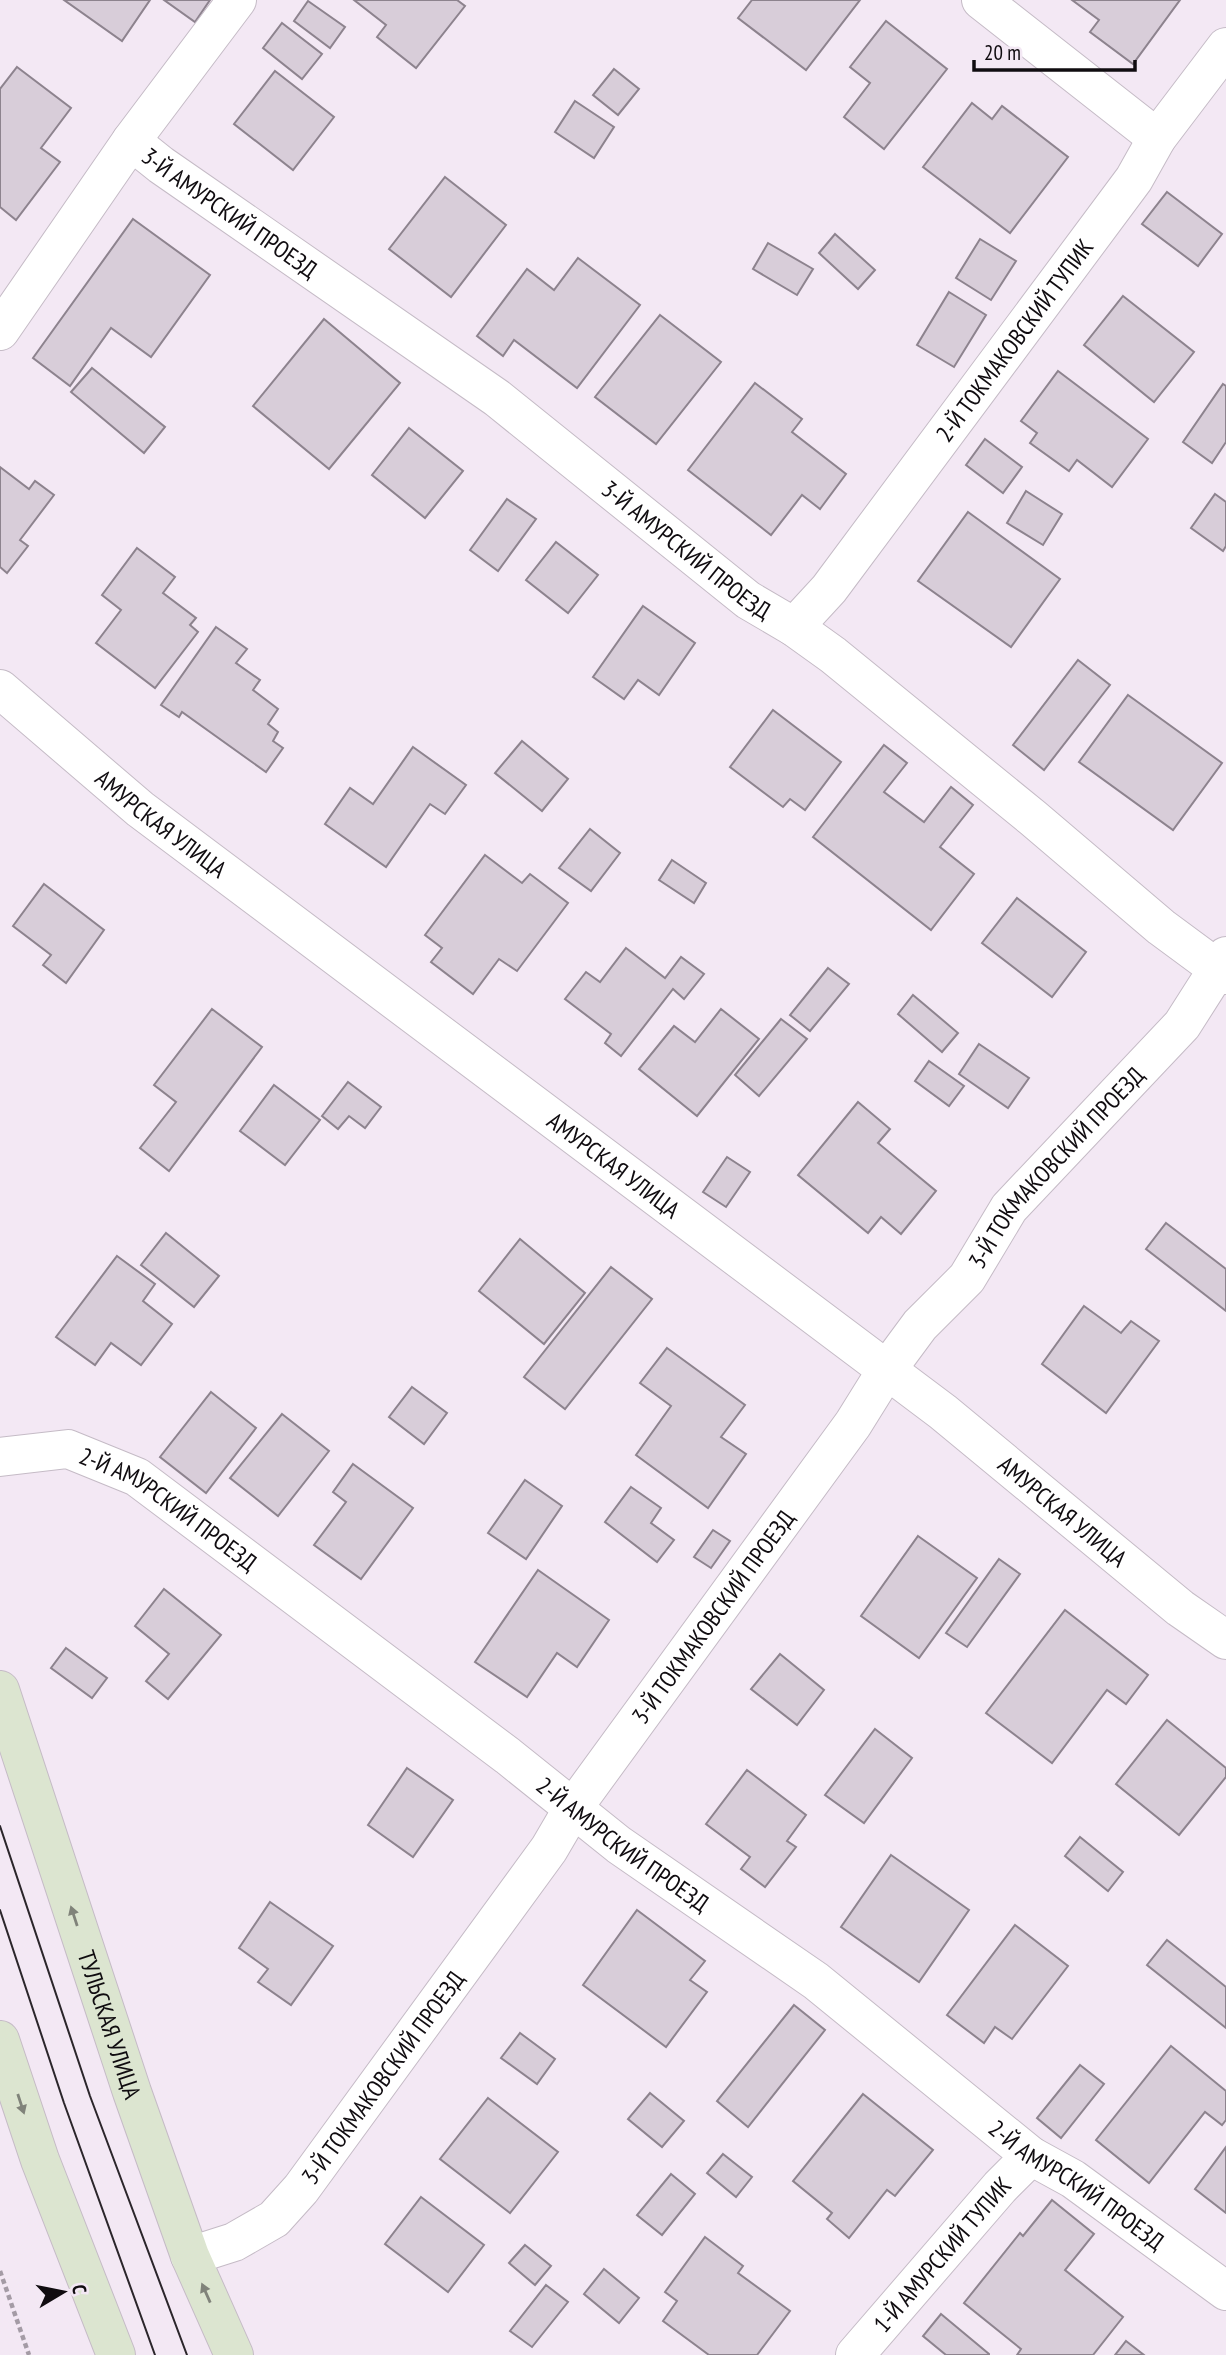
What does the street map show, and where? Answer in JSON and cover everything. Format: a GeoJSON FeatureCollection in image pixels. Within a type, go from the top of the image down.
{"type":"FeatureCollection","features":[{"type":"Feature","properties":{"kind":"street"},"geometry":{"type":"LineString","coordinates":[[0,331],[131,141],[237,0]]}},
{"type":"Feature","properties":{"kind":"street"},"geometry":{"type":"LineString","coordinates":[[981,0],[1157,138]]}},
{"type":"Feature","properties":{"kind":"street","name":"2-Й ТОКМАКОВСКИЙ ТУПИК"},"geometry":{"type":"LineString","coordinates":[[794,627],[829,589],[1133,179],[1157,138],[1226,47]]}},
{"type":"Feature","properties":{"kind":"street","name":"3-Й АМУРСКИЙ ПРОЕЗД"},"geometry":{"type":"LineString","coordinates":[[131,141],[161,165],[497,398],[748,600],[794,627],[844,663],[1033,817],[1161,927],[1223,967]]}},
{"type":"Feature","properties":{"kind":"street","name":"АМУРСКАЯ УЛИЦА"},"geometry":{"type":"LineString","coordinates":[[0,689],[140,809],[943,1412],[1180,1608],[1226,1640]]}},
{"type":"Feature","properties":{"kind":"street","name":"3-Й ТОКМАКОВСКИЙ ПРОЕЗД"},"geometry":{"type":"LineString","coordinates":[[190,2256],[234,2242],[274,2219],[301,2189],[549,1849],[573,1808],[853,1424],[886,1371],[920,1325],[967,1278],[1009,1208],[1182,1025],[1223,967]]}},
{"type":"Feature","properties":{"kind":"street","name":"2-Й АМУРСКИЙ ПРОЕЗД"},"geometry":{"type":"LineString","coordinates":[[0,1457],[68,1449],[136,1477],[619,1845],[816,1981],[1031,2156],[1073,2179],[1226,2291]]}},
{"type":"Feature","properties":{"kind":"street","name":"ТУЛЬСКАЯ УЛИЦА"},"geometry":{"type":"LineString","coordinates":[[0,1690],[132,2092],[190,2256],[234,2355]]}},
{"type":"Feature","properties":{"kind":"street"},"geometry":{"type":"LineString","coordinates":[[0,2040],[40,2160],[116,2355]]}},
{"type":"Feature","properties":{"kind":"street","name":"1-Й АМУРСКИЙ ТУПИК"},"geometry":{"type":"LineString","coordinates":[[855,2355],[1000,2186],[1031,2156]]}},
{"type":"Feature","properties":{"kind":"path"},"geometry":{"type":"LineString","coordinates":[[0,2271],[29,2355]]}},
{"type":"Feature","properties":{"kind":"building"},"geometry":{"type":"Polygon","coordinates":[[[64,0],[150,0],[122,41],[64,0]]]}},
{"type":"Feature","properties":{"kind":"building"},"geometry":{"type":"Polygon","coordinates":[[[164,0],[210,0],[195,22],[164,0]]]}},
{"type":"Feature","properties":{"kind":"building"},"geometry":{"type":"Polygon","coordinates":[[[354,0],[457,0],[465,6],[416,68],[377,37],[386,25],[354,0]]]}},
{"type":"Feature","properties":{"kind":"building"},"geometry":{"type":"Polygon","coordinates":[[[752,0],[860,0],[806,70],[738,18],[752,0]]]}},
{"type":"Feature","properties":{"kind":"building"},"geometry":{"type":"Polygon","coordinates":[[[1072,0],[1180,0],[1133,64],[1090,32],[1099,20],[1072,0]]]}},
{"type":"Feature","properties":{"kind":"building"},"geometry":{"type":"Polygon","coordinates":[[[308,1],[345,27],[330,48],[294,21],[308,1]]]}},
{"type":"Feature","properties":{"kind":"building"},"geometry":{"type":"Polygon","coordinates":[[[886,21],[947,69],[884,149],[844,117],[870,83],[850,67],[886,21]]]}},
{"type":"Feature","properties":{"kind":"building"},"geometry":{"type":"Polygon","coordinates":[[[282,23],[322,54],[302,79],[263,48],[282,23]]]}},
{"type":"Feature","properties":{"kind":"building"},"geometry":{"type":"Polygon","coordinates":[[[17,67],[71,108],[41,148],[60,162],[16,220],[0,207],[0,89],[17,67]]]}},
{"type":"Feature","properties":{"kind":"building"},"geometry":{"type":"Polygon","coordinates":[[[614,69],[639,89],[618,115],[593,95],[614,69]]]}},
{"type":"Feature","properties":{"kind":"building"},"geometry":{"type":"Polygon","coordinates":[[[275,71],[334,117],[293,170],[234,124],[275,71]]]}},
{"type":"Feature","properties":{"kind":"building"},"geometry":{"type":"Polygon","coordinates":[[[575,101],[614,127],[594,158],[555,132],[575,101]]]}},
{"type":"Feature","properties":{"kind":"building"},"geometry":{"type":"Polygon","coordinates":[[[972,103],[992,119],[1002,106],[1068,157],[1010,233],[923,167],[972,103]]]}},
{"type":"Feature","properties":{"kind":"building"},"geometry":{"type":"Polygon","coordinates":[[[445,177],[506,225],[451,297],[389,249],[445,177]]]}},
{"type":"Feature","properties":{"kind":"building"},"geometry":{"type":"Polygon","coordinates":[[[1167,192],[1222,234],[1198,266],[1142,224],[1167,192]]]}},
{"type":"Feature","properties":{"kind":"building"},"geometry":{"type":"Polygon","coordinates":[[[133,219],[210,275],[151,357],[111,328],[70,386],[33,358],[133,219]]]}},
{"type":"Feature","properties":{"kind":"building"},"geometry":{"type":"Polygon","coordinates":[[[835,234],[875,270],[858,289],[819,253],[835,234]]]}},
{"type":"Feature","properties":{"kind":"building"},"geometry":{"type":"Polygon","coordinates":[[[980,239],[1016,261],[991,300],[956,278],[980,239]]]}},
{"type":"Feature","properties":{"kind":"building"},"geometry":{"type":"Polygon","coordinates":[[[768,243],[813,269],[797,295],[753,269],[768,243]]]}},
{"type":"Feature","properties":{"kind":"building"},"geometry":{"type":"Polygon","coordinates":[[[578,258],[640,305],[577,388],[514,340],[503,356],[477,336],[527,269],[554,290],[578,258]]]}},
{"type":"Feature","properties":{"kind":"building"},"geometry":{"type":"Polygon","coordinates":[[[949,292],[986,315],[954,367],[917,345],[949,292]]]}},
{"type":"Feature","properties":{"kind":"building"},"geometry":{"type":"Polygon","coordinates":[[[1123,296],[1194,352],[1154,402],[1084,345],[1123,296]]]}},
{"type":"Feature","properties":{"kind":"building"},"geometry":{"type":"Polygon","coordinates":[[[660,315],[721,362],[656,444],[595,397],[660,315]]]}},
{"type":"Feature","properties":{"kind":"building"},"geometry":{"type":"Polygon","coordinates":[[[324,319],[400,383],[329,469],[253,406],[324,319]]]}},
{"type":"Feature","properties":{"kind":"building"},"geometry":{"type":"Polygon","coordinates":[[[92,368],[165,427],[144,453],[71,392],[92,368]]]}},
{"type":"Feature","properties":{"kind":"building"},"geometry":{"type":"Polygon","coordinates":[[[1058,371],[1148,439],[1112,487],[1077,460],[1069,471],[1030,443],[1037,433],[1021,421],[1058,371]]]}},
{"type":"Feature","properties":{"kind":"building"},"geometry":{"type":"Polygon","coordinates":[[[755,383],[802,419],[792,432],[846,474],[820,509],[802,495],[771,535],[688,470],[755,383]]]}},
{"type":"Feature","properties":{"kind":"building"},"geometry":{"type":"Polygon","coordinates":[[[1223,384],[1226,386],[1226,442],[1212,463],[1183,442],[1223,384]]]}},
{"type":"Feature","properties":{"kind":"building"},"geometry":{"type":"Polygon","coordinates":[[[409,428],[463,471],[425,518],[372,475],[409,428]]]}},
{"type":"Feature","properties":{"kind":"building"},"geometry":{"type":"Polygon","coordinates":[[[985,439],[1022,467],[1003,493],[966,465],[985,439]]]}},
{"type":"Feature","properties":{"kind":"building"},"geometry":{"type":"Polygon","coordinates":[[[0,467],[29,489],[35,481],[54,495],[20,540],[28,546],[7,573],[0,567],[0,467]]]}},
{"type":"Feature","properties":{"kind":"building"},"geometry":{"type":"Polygon","coordinates":[[[1026,491],[1062,514],[1043,545],[1007,523],[1026,491]]]}},
{"type":"Feature","properties":{"kind":"building"},"geometry":{"type":"Polygon","coordinates":[[[1215,494],[1226,502],[1226,546],[1223,551],[1191,528],[1215,494]]]}},
{"type":"Feature","properties":{"kind":"building"},"geometry":{"type":"Polygon","coordinates":[[[507,499],[536,519],[498,571],[470,550],[507,499]]]}},
{"type":"Feature","properties":{"kind":"building"},"geometry":{"type":"Polygon","coordinates":[[[968,512],[1060,579],[1011,647],[918,581],[968,512]]]}},
{"type":"Feature","properties":{"kind":"building"},"geometry":{"type":"Polygon","coordinates":[[[556,542],[598,575],[568,613],[526,580],[556,542]]]}},
{"type":"Feature","properties":{"kind":"building"},"geometry":{"type":"Polygon","coordinates":[[[137,548],[175,577],[163,593],[196,618],[190,625],[198,632],[155,688],[96,643],[121,610],[102,595],[137,548]]]}},
{"type":"Feature","properties":{"kind":"building"},"geometry":{"type":"Polygon","coordinates":[[[643,606],[695,643],[659,695],[638,680],[624,699],[593,677],[643,606]]]}},
{"type":"Feature","properties":{"kind":"building"},"geometry":{"type":"Polygon","coordinates":[[[216,627],[247,649],[236,663],[260,680],[253,690],[278,709],[268,724],[278,732],[273,741],[283,748],[266,772],[182,712],[179,717],[161,705],[216,627]]]}},
{"type":"Feature","properties":{"kind":"building"},"geometry":{"type":"Polygon","coordinates":[[[1078,660],[1110,685],[1044,770],[1013,745],[1078,660]]]}},
{"type":"Feature","properties":{"kind":"building"},"geometry":{"type":"Polygon","coordinates":[[[1128,695],[1222,763],[1173,830],[1079,762],[1128,695]]]}},
{"type":"Feature","properties":{"kind":"building"},"geometry":{"type":"Polygon","coordinates":[[[773,710],[841,762],[805,810],[790,799],[783,807],[730,767],[773,710]]]}},
{"type":"Feature","properties":{"kind":"building"},"geometry":{"type":"Polygon","coordinates":[[[522,741],[568,779],[542,811],[495,773],[522,741]]]}},
{"type":"Feature","properties":{"kind":"building"},"geometry":{"type":"Polygon","coordinates":[[[884,745],[907,763],[884,792],[924,822],[951,787],[973,805],[940,847],[974,874],[931,930],[813,837],[884,745]]]}},
{"type":"Feature","properties":{"kind":"building"},"geometry":{"type":"Polygon","coordinates":[[[413,747],[466,785],[445,814],[430,804],[386,867],[325,824],[350,788],[373,804],[413,747]]]}},
{"type":"Feature","properties":{"kind":"building"},"geometry":{"type":"Polygon","coordinates":[[[590,829],[620,853],[591,891],[559,868],[590,829]]]}},
{"type":"Feature","properties":{"kind":"building"},"geometry":{"type":"Polygon","coordinates":[[[485,855],[522,883],[530,874],[568,903],[517,971],[499,959],[473,994],[431,962],[442,948],[425,935],[485,855]]]}},
{"type":"Feature","properties":{"kind":"building"},"geometry":{"type":"Polygon","coordinates":[[[672,860],[706,883],[694,903],[659,880],[672,860]]]}},
{"type":"Feature","properties":{"kind":"building"},"geometry":{"type":"Polygon","coordinates":[[[44,884],[104,930],[66,983],[43,965],[51,955],[13,926],[44,884]]]}},
{"type":"Feature","properties":{"kind":"building"},"geometry":{"type":"Polygon","coordinates":[[[1017,898],[1086,952],[1052,997],[982,943],[1017,898]]]}},
{"type":"Feature","properties":{"kind":"building"},"geometry":{"type":"Polygon","coordinates":[[[626,948],[665,978],[681,957],[704,974],[684,999],[673,989],[621,1056],[605,1043],[611,1034],[565,999],[586,972],[600,982],[626,948]]]}},
{"type":"Feature","properties":{"kind":"building"},"geometry":{"type":"Polygon","coordinates":[[[828,968],[849,984],[810,1031],[790,1015],[828,968]]]}},
{"type":"Feature","properties":{"kind":"building"},"geometry":{"type":"Polygon","coordinates":[[[913,995],[958,1033],[942,1052],[898,1014],[913,995]]]}},
{"type":"Feature","properties":{"kind":"building"},"geometry":{"type":"Polygon","coordinates":[[[212,1009],[262,1047],[169,1171],[140,1148],[176,1102],[154,1085],[212,1009]]]}},
{"type":"Feature","properties":{"kind":"building"},"geometry":{"type":"Polygon","coordinates":[[[721,1009],[759,1039],[697,1116],[639,1069],[674,1026],[695,1042],[721,1009]]]}},
{"type":"Feature","properties":{"kind":"building"},"geometry":{"type":"Polygon","coordinates":[[[781,1019],[807,1039],[759,1096],[735,1075],[781,1019]]]}},
{"type":"Feature","properties":{"kind":"building"},"geometry":{"type":"Polygon","coordinates":[[[979,1044],[1029,1078],[1008,1108],[959,1074],[979,1044]]]}},
{"type":"Feature","properties":{"kind":"building"},"geometry":{"type":"Polygon","coordinates":[[[929,1061],[964,1086],[949,1106],[915,1081],[929,1061]]]}},
{"type":"Feature","properties":{"kind":"building"},"geometry":{"type":"Polygon","coordinates":[[[348,1082],[381,1107],[365,1128],[349,1116],[338,1129],[322,1116],[348,1082]]]}},
{"type":"Feature","properties":{"kind":"building"},"geometry":{"type":"Polygon","coordinates":[[[274,1085],[320,1120],[285,1165],[240,1131],[274,1085]]]}},
{"type":"Feature","properties":{"kind":"building"},"geometry":{"type":"Polygon","coordinates":[[[858,1102],[890,1129],[878,1143],[936,1191],[901,1234],[881,1217],[868,1233],[798,1175],[858,1102]]]}},
{"type":"Feature","properties":{"kind":"building"},"geometry":{"type":"Polygon","coordinates":[[[727,1157],[750,1172],[726,1207],[703,1192],[727,1157]]]}},
{"type":"Feature","properties":{"kind":"building"},"geometry":{"type":"Polygon","coordinates":[[[1166,1223],[1226,1269],[1226,1311],[1146,1249],[1166,1223]]]}},
{"type":"Feature","properties":{"kind":"building"},"geometry":{"type":"Polygon","coordinates":[[[166,1233],[219,1276],[194,1307],[141,1265],[166,1233]]]}},
{"type":"Feature","properties":{"kind":"building"},"geometry":{"type":"Polygon","coordinates":[[[520,1239],[585,1293],[544,1344],[479,1291],[520,1239]]]}},
{"type":"Feature","properties":{"kind":"building"},"geometry":{"type":"Polygon","coordinates":[[[117,1256],[155,1284],[143,1301],[172,1324],[141,1365],[111,1343],[95,1365],[56,1337],[117,1256]]]}},
{"type":"Feature","properties":{"kind":"building"},"geometry":{"type":"Polygon","coordinates":[[[611,1267],[652,1299],[565,1409],[524,1377],[611,1267]]]}},
{"type":"Feature","properties":{"kind":"building"},"geometry":{"type":"Polygon","coordinates":[[[1084,1306],[1121,1333],[1131,1321],[1159,1341],[1106,1413],[1042,1364],[1084,1306]]]}},
{"type":"Feature","properties":{"kind":"building"},"geometry":{"type":"Polygon","coordinates":[[[667,1348],[745,1405],[721,1437],[746,1454],[708,1508],[636,1455],[671,1406],[640,1383],[667,1348]]]}},
{"type":"Feature","properties":{"kind":"building"},"geometry":{"type":"Polygon","coordinates":[[[412,1387],[447,1413],[424,1444],[389,1417],[412,1387]]]}},
{"type":"Feature","properties":{"kind":"building"},"geometry":{"type":"Polygon","coordinates":[[[211,1392],[256,1428],[206,1493],[160,1457],[211,1392]]]}},
{"type":"Feature","properties":{"kind":"building"},"geometry":{"type":"Polygon","coordinates":[[[282,1414],[329,1451],[278,1516],[230,1478],[282,1414]]]}},
{"type":"Feature","properties":{"kind":"building"},"geometry":{"type":"Polygon","coordinates":[[[353,1464],[413,1508],[361,1579],[314,1545],[346,1502],[333,1492],[353,1464]]]}},
{"type":"Feature","properties":{"kind":"building"},"geometry":{"type":"Polygon","coordinates":[[[525,1480],[562,1506],[526,1559],[488,1533],[525,1480]]]}},
{"type":"Feature","properties":{"kind":"building"},"geometry":{"type":"Polygon","coordinates":[[[631,1487],[661,1508],[651,1523],[674,1540],[657,1562],[605,1522],[631,1487]]]}},
{"type":"Feature","properties":{"kind":"building"},"geometry":{"type":"Polygon","coordinates":[[[713,1530],[730,1541],[711,1568],[694,1557],[713,1530]]]}},
{"type":"Feature","properties":{"kind":"building"},"geometry":{"type":"Polygon","coordinates":[[[918,1536],[977,1578],[919,1658],[861,1616],[918,1536]]]}},
{"type":"Feature","properties":{"kind":"building"},"geometry":{"type":"Polygon","coordinates":[[[999,1559],[1020,1574],[967,1647],[946,1633],[999,1559]]]}},
{"type":"Feature","properties":{"kind":"building"},"geometry":{"type":"Polygon","coordinates":[[[538,1570],[609,1620],[577,1667],[557,1653],[527,1697],[475,1662],[538,1570]]]}},
{"type":"Feature","properties":{"kind":"building"},"geometry":{"type":"Polygon","coordinates":[[[164,1589],[221,1635],[168,1699],[146,1681],[169,1654],[135,1626],[164,1589]]]}},
{"type":"Feature","properties":{"kind":"building"},"geometry":{"type":"Polygon","coordinates":[[[1065,1610],[1148,1675],[1126,1704],[1107,1690],[1052,1763],[986,1713],[1065,1610]]]}},
{"type":"Feature","properties":{"kind":"building"},"geometry":{"type":"Polygon","coordinates":[[[66,1648],[107,1678],[92,1698],[51,1668],[66,1648]]]}},
{"type":"Feature","properties":{"kind":"building"},"geometry":{"type":"Polygon","coordinates":[[[780,1654],[824,1690],[797,1725],[751,1689],[780,1654]]]}},
{"type":"Feature","properties":{"kind":"building"},"geometry":{"type":"Polygon","coordinates":[[[1167,1720],[1226,1768],[1226,1777],[1179,1835],[1116,1784],[1167,1720]]]}},
{"type":"Feature","properties":{"kind":"building"},"geometry":{"type":"Polygon","coordinates":[[[875,1729],[912,1758],[864,1823],[825,1795],[875,1729]]]}},
{"type":"Feature","properties":{"kind":"building"},"geometry":{"type":"Polygon","coordinates":[[[407,1768],[453,1800],[413,1857],[368,1825],[407,1768]]]}},
{"type":"Feature","properties":{"kind":"building"},"geometry":{"type":"Polygon","coordinates":[[[747,1770],[806,1815],[787,1841],[796,1847],[765,1887],[741,1869],[750,1857],[706,1824],[747,1770]]]}},
{"type":"Feature","properties":{"kind":"building"},"geometry":{"type":"Polygon","coordinates":[[[1080,1837],[1123,1872],[1108,1891],[1065,1856],[1080,1837]]]}},
{"type":"Feature","properties":{"kind":"building"},"geometry":{"type":"Polygon","coordinates":[[[891,1855],[969,1910],[919,1982],[841,1927],[891,1855]]]}},
{"type":"Feature","properties":{"kind":"building"},"geometry":{"type":"Polygon","coordinates":[[[270,1902],[333,1946],[291,2005],[258,1982],[268,1969],[239,1948],[270,1902]]]}},
{"type":"Feature","properties":{"kind":"building"},"geometry":{"type":"Polygon","coordinates":[[[637,1910],[705,1961],[690,1980],[707,1992],[666,2047],[583,1985],[637,1910]]]}},
{"type":"Feature","properties":{"kind":"building"},"geometry":{"type":"Polygon","coordinates":[[[1015,1925],[1068,1966],[1012,2039],[995,2027],[984,2043],[947,2015],[1015,1925]]]}},
{"type":"Feature","properties":{"kind":"building"},"geometry":{"type":"Polygon","coordinates":[[[1167,1940],[1226,1987],[1226,2028],[1147,1965],[1167,1940]]]}},
{"type":"Feature","properties":{"kind":"building"},"geometry":{"type":"Polygon","coordinates":[[[794,2005],[825,2030],[748,2127],[717,2101],[794,2005]]]}},
{"type":"Feature","properties":{"kind":"building"},"geometry":{"type":"Polygon","coordinates":[[[520,2033],[555,2059],[537,2084],[501,2058],[520,2033]]]}},
{"type":"Feature","properties":{"kind":"building"},"geometry":{"type":"Polygon","coordinates":[[[1171,2046],[1226,2091],[1226,2120],[1222,2125],[1205,2112],[1149,2183],[1096,2140],[1171,2046]]]}},
{"type":"Feature","properties":{"kind":"building"},"geometry":{"type":"Polygon","coordinates":[[[1080,2065],[1104,2084],[1061,2138],[1037,2118],[1080,2065]]]}},
{"type":"Feature","properties":{"kind":"building"},"geometry":{"type":"Polygon","coordinates":[[[650,2093],[684,2121],[662,2147],[628,2119],[650,2093]]]}},
{"type":"Feature","properties":{"kind":"building"},"geometry":{"type":"Polygon","coordinates":[[[863,2094],[933,2150],[895,2196],[887,2190],[849,2238],[827,2219],[832,2213],[793,2181],[863,2094]]]}},
{"type":"Feature","properties":{"kind":"building"},"geometry":{"type":"Polygon","coordinates":[[[488,2098],[558,2152],[510,2213],[440,2159],[488,2098]]]}},
{"type":"Feature","properties":{"kind":"building"},"geometry":{"type":"Polygon","coordinates":[[[1226,2147],[1226,2213],[1195,2189],[1226,2147]]]}},
{"type":"Feature","properties":{"kind":"building"},"geometry":{"type":"Polygon","coordinates":[[[723,2154],[752,2177],[736,2197],[707,2173],[723,2154]]]}},
{"type":"Feature","properties":{"kind":"building"},"geometry":{"type":"Polygon","coordinates":[[[671,2174],[695,2194],[662,2235],[637,2215],[671,2174]]]}},
{"type":"Feature","properties":{"kind":"building"},"geometry":{"type":"Polygon","coordinates":[[[421,2197],[484,2245],[448,2292],[385,2244],[421,2197]]]}},
{"type":"Feature","properties":{"kind":"building"},"geometry":{"type":"Polygon","coordinates":[[[1052,2200],[1094,2234],[1065,2270],[1123,2317],[1093,2355],[1017,2355],[1021,2349],[964,2303],[1020,2233],[1023,2236],[1052,2200]]]}},
{"type":"Feature","properties":{"kind":"building"},"geometry":{"type":"Polygon","coordinates":[[[705,2237],[743,2266],[738,2273],[790,2311],[757,2355],[709,2355],[663,2321],[677,2301],[665,2292],[705,2237]]]}},
{"type":"Feature","properties":{"kind":"building"},"geometry":{"type":"Polygon","coordinates":[[[525,2245],[551,2266],[535,2285],[509,2263],[525,2245]]]}},
{"type":"Feature","properties":{"kind":"building"},"geometry":{"type":"Polygon","coordinates":[[[604,2269],[639,2298],[619,2323],[584,2294],[604,2269]]]}},
{"type":"Feature","properties":{"kind":"building"},"geometry":{"type":"Polygon","coordinates":[[[546,2285],[568,2302],[532,2347],[510,2331],[546,2285]]]}},
{"type":"Feature","properties":{"kind":"building"},"geometry":{"type":"Polygon","coordinates":[[[941,2314],[989,2355],[946,2355],[923,2336],[941,2314]]]}},
{"type":"Feature","properties":{"kind":"building"},"geometry":{"type":"Polygon","coordinates":[[[1126,2341],[1144,2355],[1115,2355],[1126,2341]]]}},
{"type":"Feature","properties":{"kind":"tram line"},"geometry":{"type":"LineString","coordinates":[[0,1826],[90,2096],[187,2355]]}},
{"type":"Feature","properties":{"kind":"tram line"},"geometry":{"type":"LineString","coordinates":[[0,1910],[64,2103],[155,2355]]}}]}
